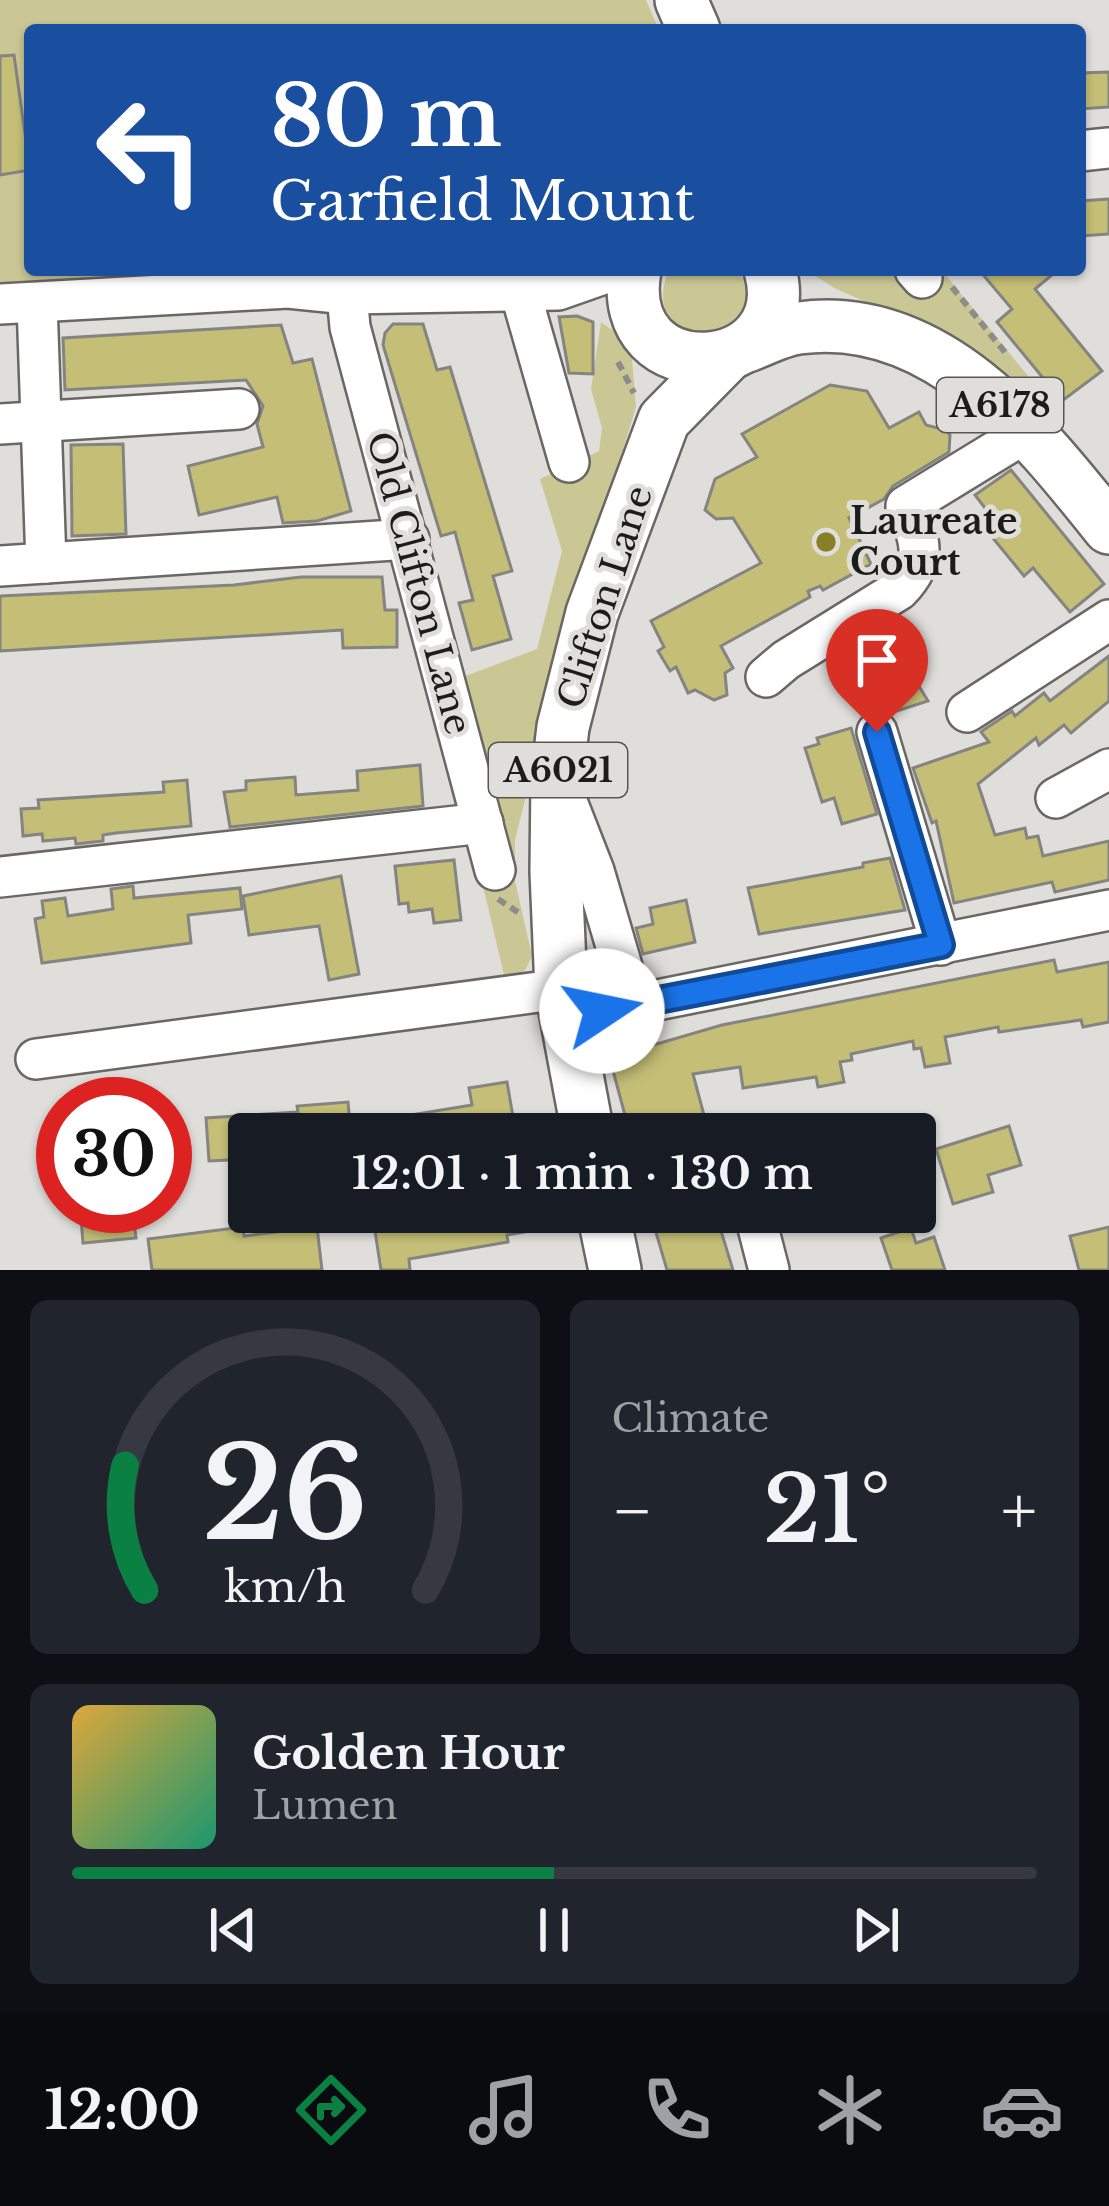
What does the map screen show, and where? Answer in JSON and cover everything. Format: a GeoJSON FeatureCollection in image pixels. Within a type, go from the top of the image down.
{"type":"FeatureCollection","features":[{"type":"Feature","properties":{"kind":"main road","name":"A6021"},"geometry":{"type":"LineString","coordinates":[[635,276],[634,305],[646,330]]}},
{"type":"Feature","properties":{"kind":"main road","name":"A6021"},"geometry":{"type":"LineString","coordinates":[[737,351],[763,328],[772,306],[770,276]]}},
{"type":"Feature","properties":{"kind":"main road","name":"A6178"},"geometry":{"type":"LineString","coordinates":[[789,276],[857,327]]}},
{"type":"Feature","properties":{"kind":"main road","name":"A6178"},"geometry":{"type":"LineString","coordinates":[[737,351],[797,328],[857,327],[894,337],[940,359],[982,388],[1027,432],[1109,528]]}},
{"type":"Feature","properties":{"kind":"main road"},"geometry":{"type":"LineString","coordinates":[[646,330],[667,351],[686,358],[707,361],[737,351]]}},
{"type":"Feature","properties":{"kind":"main road","name":"Clifton Lane"},"geometry":{"type":"LineString","coordinates":[[646,330],[660,429]]}},
{"type":"Feature","properties":{"kind":"main road","name":"Clifton Lane"},"geometry":{"type":"LineString","coordinates":[[590,1113],[599,1001],[557,778],[563,727],[592,613],[660,429],[737,351]]}},
{"type":"Feature","properties":{"kind":"main road"},"geometry":{"type":"LineString","coordinates":[[607,1233],[615,1270]]}},
{"type":"Feature","properties":{"kind":"street"},"geometry":{"type":"LineString","coordinates":[[46,563],[43,422],[19,304],[288,288],[347,294],[571,288],[646,330]]}},
{"type":"Feature","properties":{"kind":"street"},"geometry":{"type":"LineString","coordinates":[[568,462],[571,288]]}},
{"type":"Feature","properties":{"kind":"street","name":"Old Clifton Lane"},"geometry":{"type":"LineString","coordinates":[[347,294],[350,328],[495,870]]}},
{"type":"Feature","properties":{"kind":"street"},"geometry":{"type":"LineString","coordinates":[[0,424],[239,409]]}},
{"type":"Feature","properties":{"kind":"street"},"geometry":{"type":"LineString","coordinates":[[766,677],[899,590],[914,575],[920,557],[917,532],[906,506],[1027,432]]}},
{"type":"Feature","properties":{"kind":"street"},"geometry":{"type":"LineString","coordinates":[[0,566],[409,539]]}},
{"type":"Feature","properties":{"kind":"street"},"geometry":{"type":"LineString","coordinates":[[967,712],[1109,620]]}},
{"type":"Feature","properties":{"kind":"street"},"geometry":{"type":"LineString","coordinates":[[877,732],[941,945]]}},
{"type":"Feature","properties":{"kind":"street"},"geometry":{"type":"LineString","coordinates":[[1056,798],[1109,769]]}},
{"type":"Feature","properties":{"kind":"street"},"geometry":{"type":"LineString","coordinates":[[557,778],[593,871],[599,1001]]}},
{"type":"Feature","properties":{"kind":"street"},"geometry":{"type":"LineString","coordinates":[[0,877],[483,823]]}},
{"type":"Feature","properties":{"kind":"street"},"geometry":{"type":"LineString","coordinates":[[36,1059],[599,1001],[941,945],[1109,910]]}},
{"type":"Feature","properties":{"kind":"street"},"geometry":{"type":"LineString","coordinates":[[759,1233],[769,1270]]}},
{"type":"Feature","properties":{"kind":"path"},"geometry":{"type":"LineString","coordinates":[[571,288],[660,429]]}},
{"type":"Feature","properties":{"kind":"shaded area"},"geometry":{"type":"Polygon","coordinates":[[[0,0],[646,0],[656,24],[24,24],[24,276],[208,276],[0,283],[0,0]]]}},
{"type":"Feature","properties":{"kind":"shaded area"},"geometry":{"type":"Polygon","coordinates":[[[668,276],[741,276],[746,296],[739,315],[724,327],[705,332],[685,329],[670,317],[663,298],[668,276]]]}},
{"type":"Feature","properties":{"kind":"shaded area"},"geometry":{"type":"Polygon","coordinates":[[[815,276],[900,276],[917,292],[946,276],[1051,404],[959,342],[815,276]]]}},
{"type":"Feature","properties":{"kind":"shaded area"},"geometry":{"type":"Polygon","coordinates":[[[601,322],[620,336],[632,359],[636,407],[565,639],[515,840],[515,881],[532,956],[526,969],[505,979],[482,882],[460,678],[537,649],[562,551],[540,479],[599,451],[602,428],[591,389],[601,322]]]}},
{"type":"Feature","properties":{"kind":"building"},"geometry":{"type":"Polygon","coordinates":[[[14,55],[24,127],[24,171],[0,175],[0,56],[14,55]]]}},
{"type":"Feature","properties":{"kind":"building"},"geometry":{"type":"Polygon","coordinates":[[[1109,72],[1109,107],[1086,109],[1086,73],[1109,72]]]}},
{"type":"Feature","properties":{"kind":"building"},"geometry":{"type":"Polygon","coordinates":[[[1109,199],[1109,234],[1086,236],[1086,201],[1109,199]]]}},
{"type":"Feature","properties":{"kind":"building"},"geometry":{"type":"Polygon","coordinates":[[[984,276],[1051,276],[1035,289],[1102,371],[1062,401],[997,322],[1012,309],[984,276]]]}},
{"type":"Feature","properties":{"kind":"building"},"geometry":{"type":"Polygon","coordinates":[[[577,316],[593,322],[593,374],[569,373],[559,317],[577,316]]]}},
{"type":"Feature","properties":{"kind":"building"},"geometry":{"type":"Polygon","coordinates":[[[393,324],[423,324],[437,370],[450,367],[512,571],[493,576],[511,639],[472,650],[459,603],[473,600],[455,532],[441,536],[383,345],[393,324]]]}},
{"type":"Feature","properties":{"kind":"building"},"geometry":{"type":"Polygon","coordinates":[[[281,325],[293,363],[312,359],[351,511],[317,521],[283,523],[277,497],[199,515],[188,466],[263,447],[257,424],[263,406],[246,380],[65,390],[63,338],[281,325]]]}},
{"type":"Feature","properties":{"kind":"building","name":"Laureate Court"},"geometry":{"type":"Polygon","coordinates":[[[830,385],[867,391],[889,428],[919,412],[926,425],[950,435],[949,452],[849,518],[871,564],[823,590],[820,586],[808,591],[810,597],[721,646],[733,668],[725,673],[727,695],[714,700],[695,690],[688,693],[676,667],[670,671],[658,651],[664,647],[651,621],[761,563],[733,518],[716,519],[705,510],[715,479],[757,457],[742,434],[830,385]]]}},
{"type":"Feature","properties":{"kind":"building"},"geometry":{"type":"Polygon","coordinates":[[[123,444],[126,534],[72,536],[71,445],[123,444]]]}},
{"type":"Feature","properties":{"kind":"building"},"geometry":{"type":"Polygon","coordinates":[[[1011,470],[1104,584],[1070,612],[1033,568],[1024,576],[978,520],[988,512],[975,495],[1011,470]]]}},
{"type":"Feature","properties":{"kind":"building"},"geometry":{"type":"Polygon","coordinates":[[[301,577],[382,577],[385,610],[397,610],[397,647],[343,648],[342,630],[0,651],[0,596],[234,585],[301,577]]]}},
{"type":"Feature","properties":{"kind":"building"},"geometry":{"type":"Polygon","coordinates":[[[874,634],[928,701],[891,713],[854,646],[874,634]]]}},
{"type":"Feature","properties":{"kind":"building"},"geometry":{"type":"Polygon","coordinates":[[[1109,656],[1109,701],[1071,733],[1064,725],[1039,745],[1036,738],[978,784],[995,835],[1025,828],[1027,838],[1038,836],[1043,856],[1109,841],[1109,880],[1055,892],[1052,882],[954,903],[936,821],[932,823],[913,768],[989,742],[981,732],[985,729],[1012,711],[1015,716],[1044,693],[1050,701],[1109,656]]]}},
{"type":"Feature","properties":{"kind":"building"},"geometry":{"type":"Polygon","coordinates":[[[851,728],[877,814],[842,824],[834,798],[822,802],[805,748],[819,744],[817,738],[851,728]]]}},
{"type":"Feature","properties":{"kind":"building"},"geometry":{"type":"Polygon","coordinates":[[[420,765],[423,806],[230,827],[224,792],[246,790],[246,781],[295,777],[296,795],[358,790],[357,771],[420,765]]]}},
{"type":"Feature","properties":{"kind":"building"},"geometry":{"type":"Polygon","coordinates":[[[187,780],[191,826],[103,835],[103,841],[76,844],[75,838],[43,841],[42,834],[23,836],[21,809],[39,808],[38,800],[164,792],[163,782],[187,780]]]}},
{"type":"Feature","properties":{"kind":"building"},"geometry":{"type":"Polygon","coordinates":[[[890,858],[905,910],[759,934],[748,888],[890,858]]]}},
{"type":"Feature","properties":{"kind":"building"},"geometry":{"type":"Polygon","coordinates":[[[454,860],[461,920],[434,923],[432,909],[409,912],[408,903],[399,904],[395,866],[454,860]]]}},
{"type":"Feature","properties":{"kind":"building"},"geometry":{"type":"Polygon","coordinates":[[[341,876],[359,974],[329,980],[319,926],[249,935],[243,896],[341,876]]]}},
{"type":"Feature","properties":{"kind":"building"},"geometry":{"type":"Polygon","coordinates":[[[133,886],[134,898],[240,888],[242,909],[188,915],[191,943],[42,963],[35,919],[44,917],[42,901],[65,898],[68,916],[113,909],[111,889],[133,886]]]}},
{"type":"Feature","properties":{"kind":"building"},"geometry":{"type":"Polygon","coordinates":[[[686,900],[695,942],[643,954],[636,928],[653,924],[650,908],[686,900]]]}},
{"type":"Feature","properties":{"kind":"building"},"geometry":{"type":"Polygon","coordinates":[[[1054,960],[1057,972],[1109,962],[1109,1022],[1083,1027],[1081,1020],[999,1032],[998,1027],[945,1037],[950,1063],[925,1067],[921,1048],[914,1049],[913,1041],[851,1054],[852,1060],[840,1062],[844,1082],[818,1087],[816,1077],[743,1088],[740,1067],[693,1074],[703,1113],[624,1113],[608,1052],[648,1041],[650,1046],[722,1025],[1054,960]]]}},
{"type":"Feature","properties":{"kind":"building"},"geometry":{"type":"Polygon","coordinates":[[[507,1082],[512,1113],[423,1113],[472,1105],[469,1088],[507,1082]]]}},
{"type":"Feature","properties":{"kind":"building"},"geometry":{"type":"Polygon","coordinates":[[[348,1102],[349,1113],[283,1113],[298,1112],[297,1106],[348,1102]]]}},
{"type":"Feature","properties":{"kind":"building"},"geometry":{"type":"Polygon","coordinates":[[[228,1117],[228,1160],[209,1161],[206,1118],[228,1117]]]}},
{"type":"Feature","properties":{"kind":"building"},"geometry":{"type":"Polygon","coordinates":[[[1009,1126],[1021,1165],[988,1175],[993,1192],[953,1204],[936,1149],[1009,1126]]]}},
{"type":"Feature","properties":{"kind":"building"},"geometry":{"type":"Polygon","coordinates":[[[1109,1227],[1109,1270],[1079,1270],[1070,1236],[1109,1227]]]}},
{"type":"Feature","properties":{"kind":"building"},"geometry":{"type":"Polygon","coordinates":[[[228,1229],[228,1233],[244,1236],[318,1233],[322,1270],[152,1270],[148,1239],[228,1229]]]}},
{"type":"Feature","properties":{"kind":"building"},"geometry":{"type":"Polygon","coordinates":[[[82,1233],[135,1233],[136,1238],[83,1243],[82,1233]]]}},
{"type":"Feature","properties":{"kind":"building"},"geometry":{"type":"Polygon","coordinates":[[[375,1233],[519,1233],[507,1235],[508,1242],[409,1259],[410,1270],[381,1270],[375,1233]]]}},
{"type":"Feature","properties":{"kind":"building"},"geometry":{"type":"Polygon","coordinates":[[[656,1233],[722,1233],[733,1270],[667,1270],[656,1233]]]}},
{"type":"Feature","properties":{"kind":"building"},"geometry":{"type":"Polygon","coordinates":[[[913,1233],[916,1243],[934,1237],[945,1270],[892,1270],[881,1238],[913,1233]]]}},
{"type":"Feature","properties":{"kind":"place","name":"Laureate Court"},"geometry":{"type":"Point","coordinates":[826,542]}},
{"type":"Feature","properties":{"kind":"route"},"geometry":{"type":"LineString","coordinates":[[602,1011],[941,945],[877,732]]}}]}
